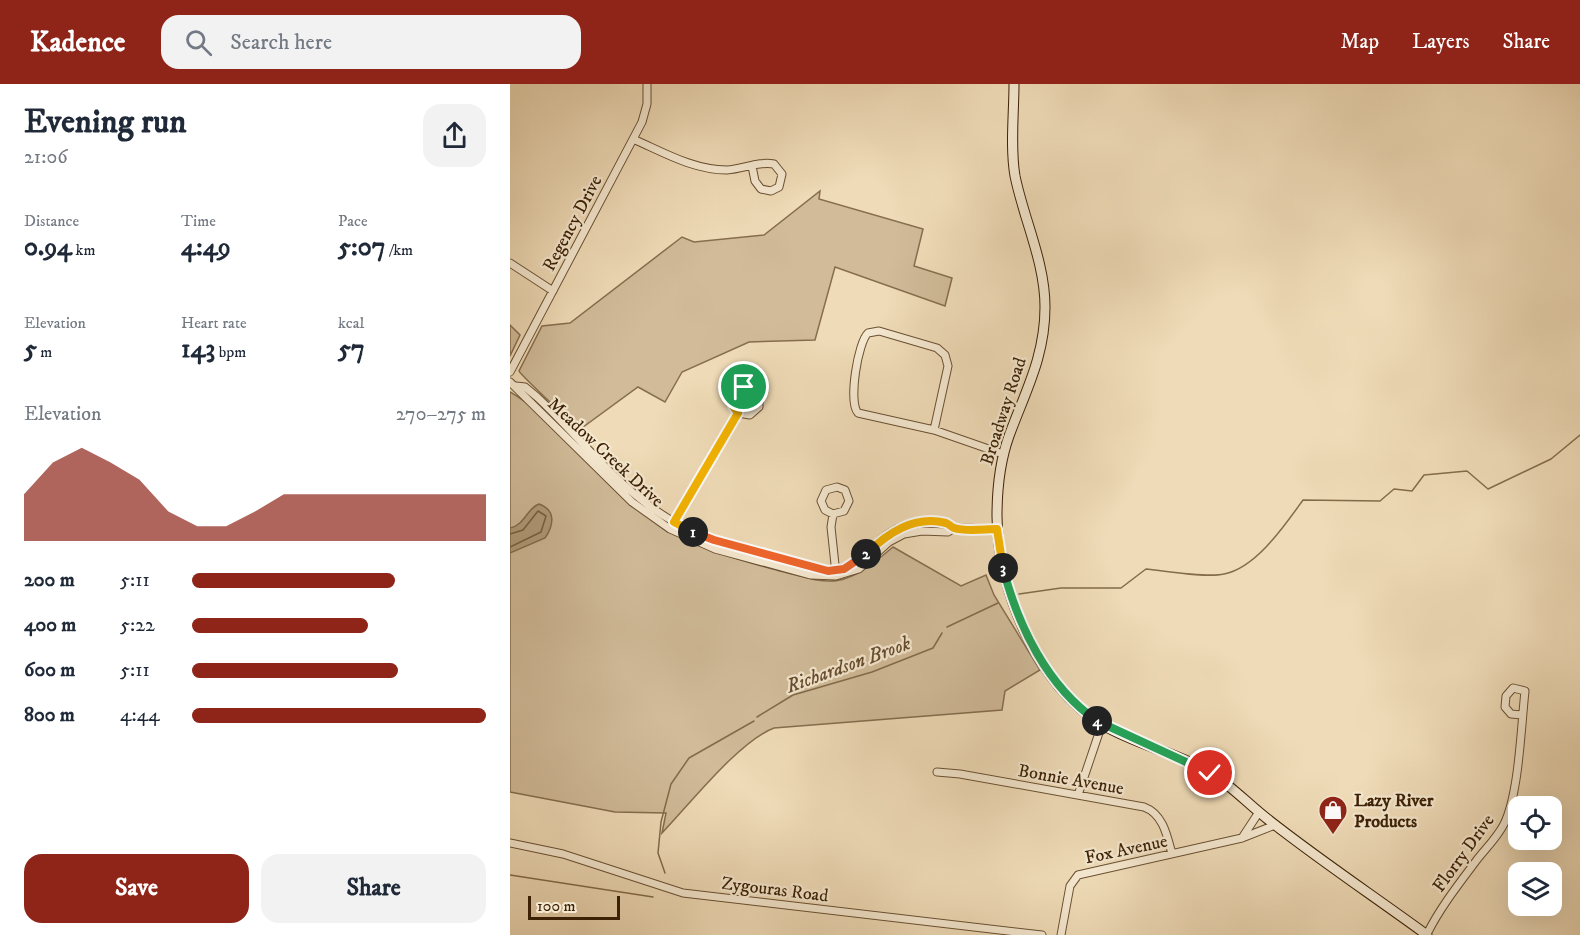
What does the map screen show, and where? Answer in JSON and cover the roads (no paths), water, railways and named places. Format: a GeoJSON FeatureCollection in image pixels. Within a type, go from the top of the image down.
{"type":"FeatureCollection","features":[{"type":"Feature","properties":{"kind":"main road","name":"Broadway Road"},"geometry":{"type":"LineString","coordinates":[[1014,84],[1015,173],[1040,266],[1045,307],[1038,357],[1028,392],[1004,454],[998,488],[997,529],[1006,581],[1016,612],[1029,639],[1047,669],[1070,698],[1102,724],[1210,773],[1275,825],[1427,935]]}},
{"type":"Feature","properties":{"kind":"street","name":"Regency Drive"},"geometry":{"type":"LineString","coordinates":[[510,372],[633,139],[646,110],[647,84]]}},
{"type":"Feature","properties":{"kind":"street"},"geometry":{"type":"LineString","coordinates":[[633,139],[707,169],[727,170],[770,163],[778,166],[783,178],[779,187],[771,191],[761,189],[755,182],[752,166]]}},
{"type":"Feature","properties":{"kind":"street"},"geometry":{"type":"LineString","coordinates":[[510,263],[553,291]]}},
{"type":"Feature","properties":{"kind":"street"},"geometry":{"type":"LineString","coordinates":[[934,430],[948,366],[945,355],[937,348],[879,331],[868,333],[861,341],[852,400],[854,409],[862,415],[934,430],[1004,454]]}},
{"type":"Feature","properties":{"kind":"street","name":"Meadow Creek Drive"},"geometry":{"type":"LineString","coordinates":[[513,384],[525,387],[537,397],[586,451],[672,526],[749,554],[836,574]]}},
{"type":"Feature","properties":{"kind":"street"},"geometry":{"type":"LineString","coordinates":[[741,387],[753,388],[759,395],[759,407],[750,415],[738,413],[732,403],[734,393],[741,387]]}},
{"type":"Feature","properties":{"kind":"street"},"geometry":{"type":"LineString","coordinates":[[672,526],[738,413]]}},
{"type":"Feature","properties":{"kind":"street"},"geometry":{"type":"LineString","coordinates":[[837,487],[845,490],[849,501],[844,511],[832,514],[823,507],[822,498],[828,488],[837,487]]}},
{"type":"Feature","properties":{"kind":"street"},"geometry":{"type":"LineString","coordinates":[[832,514],[831,527],[836,574],[877,548],[893,530],[911,524],[948,523],[954,528],[997,529]]}},
{"type":"Feature","properties":{"kind":"street","name":"Florry Drive"},"geometry":{"type":"LineString","coordinates":[[1427,935],[1436,916],[1504,823],[1511,802],[1522,715]]}},
{"type":"Feature","properties":{"kind":"street"},"geometry":{"type":"LineString","coordinates":[[1078,795],[1102,724]]}},
{"type":"Feature","properties":{"kind":"street","name":"Bonnie Avenue"},"geometry":{"type":"LineString","coordinates":[[937,772],[1153,810],[1162,824],[1172,854]]}},
{"type":"Feature","properties":{"kind":"street"},"geometry":{"type":"LineString","coordinates":[[1242,838],[1259,812]]}},
{"type":"Feature","properties":{"kind":"street","name":"Fox Avenue"},"geometry":{"type":"LineString","coordinates":[[1061,935],[1070,885],[1078,875],[1242,838],[1275,825]]}},
{"type":"Feature","properties":{"kind":"street","name":"Zygouras Road"},"geometry":{"type":"LineString","coordinates":[[510,843],[562,854],[675,892],[1042,935]]}},
{"type":"Feature","properties":{"kind":"water"},"geometry":{"type":"Polygon","coordinates":[[[539,504],[551,514],[552,523],[548,533],[545,538],[510,553],[510,528],[519,524],[539,504]]]}},
{"type":"Feature","properties":{"kind":"waterway","name":"Richardson Brook"},"geometry":{"type":"LineString","coordinates":[[1019,594],[1061,588],[1121,588],[1146,569],[1197,575],[1224,574],[1236,570],[1258,555],[1279,533],[1303,500],[1380,501],[1394,489],[1412,491],[1424,475],[1467,471],[1488,489],[1551,459],[1580,435]]}},
{"type":"Feature","properties":{"kind":"waterway","name":"Richardson Brook"},"geometry":{"type":"LineString","coordinates":[[947,627],[998,603]]}},
{"type":"Feature","properties":{"kind":"waterway","name":"Richardson Brook"},"geometry":{"type":"LineString","coordinates":[[757,717],[793,695],[872,672],[933,648],[942,633]]}},
{"type":"Feature","properties":{"kind":"waterway","name":"Richardson Brook"},"geometry":{"type":"LineString","coordinates":[[665,873],[658,853],[661,822],[671,784],[689,758],[754,721]]}},
{"type":"Feature","properties":{"kind":"waterway","name":"Richardson Brook"},"geometry":{"type":"LineString","coordinates":[[510,875],[653,897]]}},
{"type":"Feature","properties":{"kind":"place","name":"Lazy River Products"},"geometry":{"type":"Point","coordinates":[1333,836]}}]}
